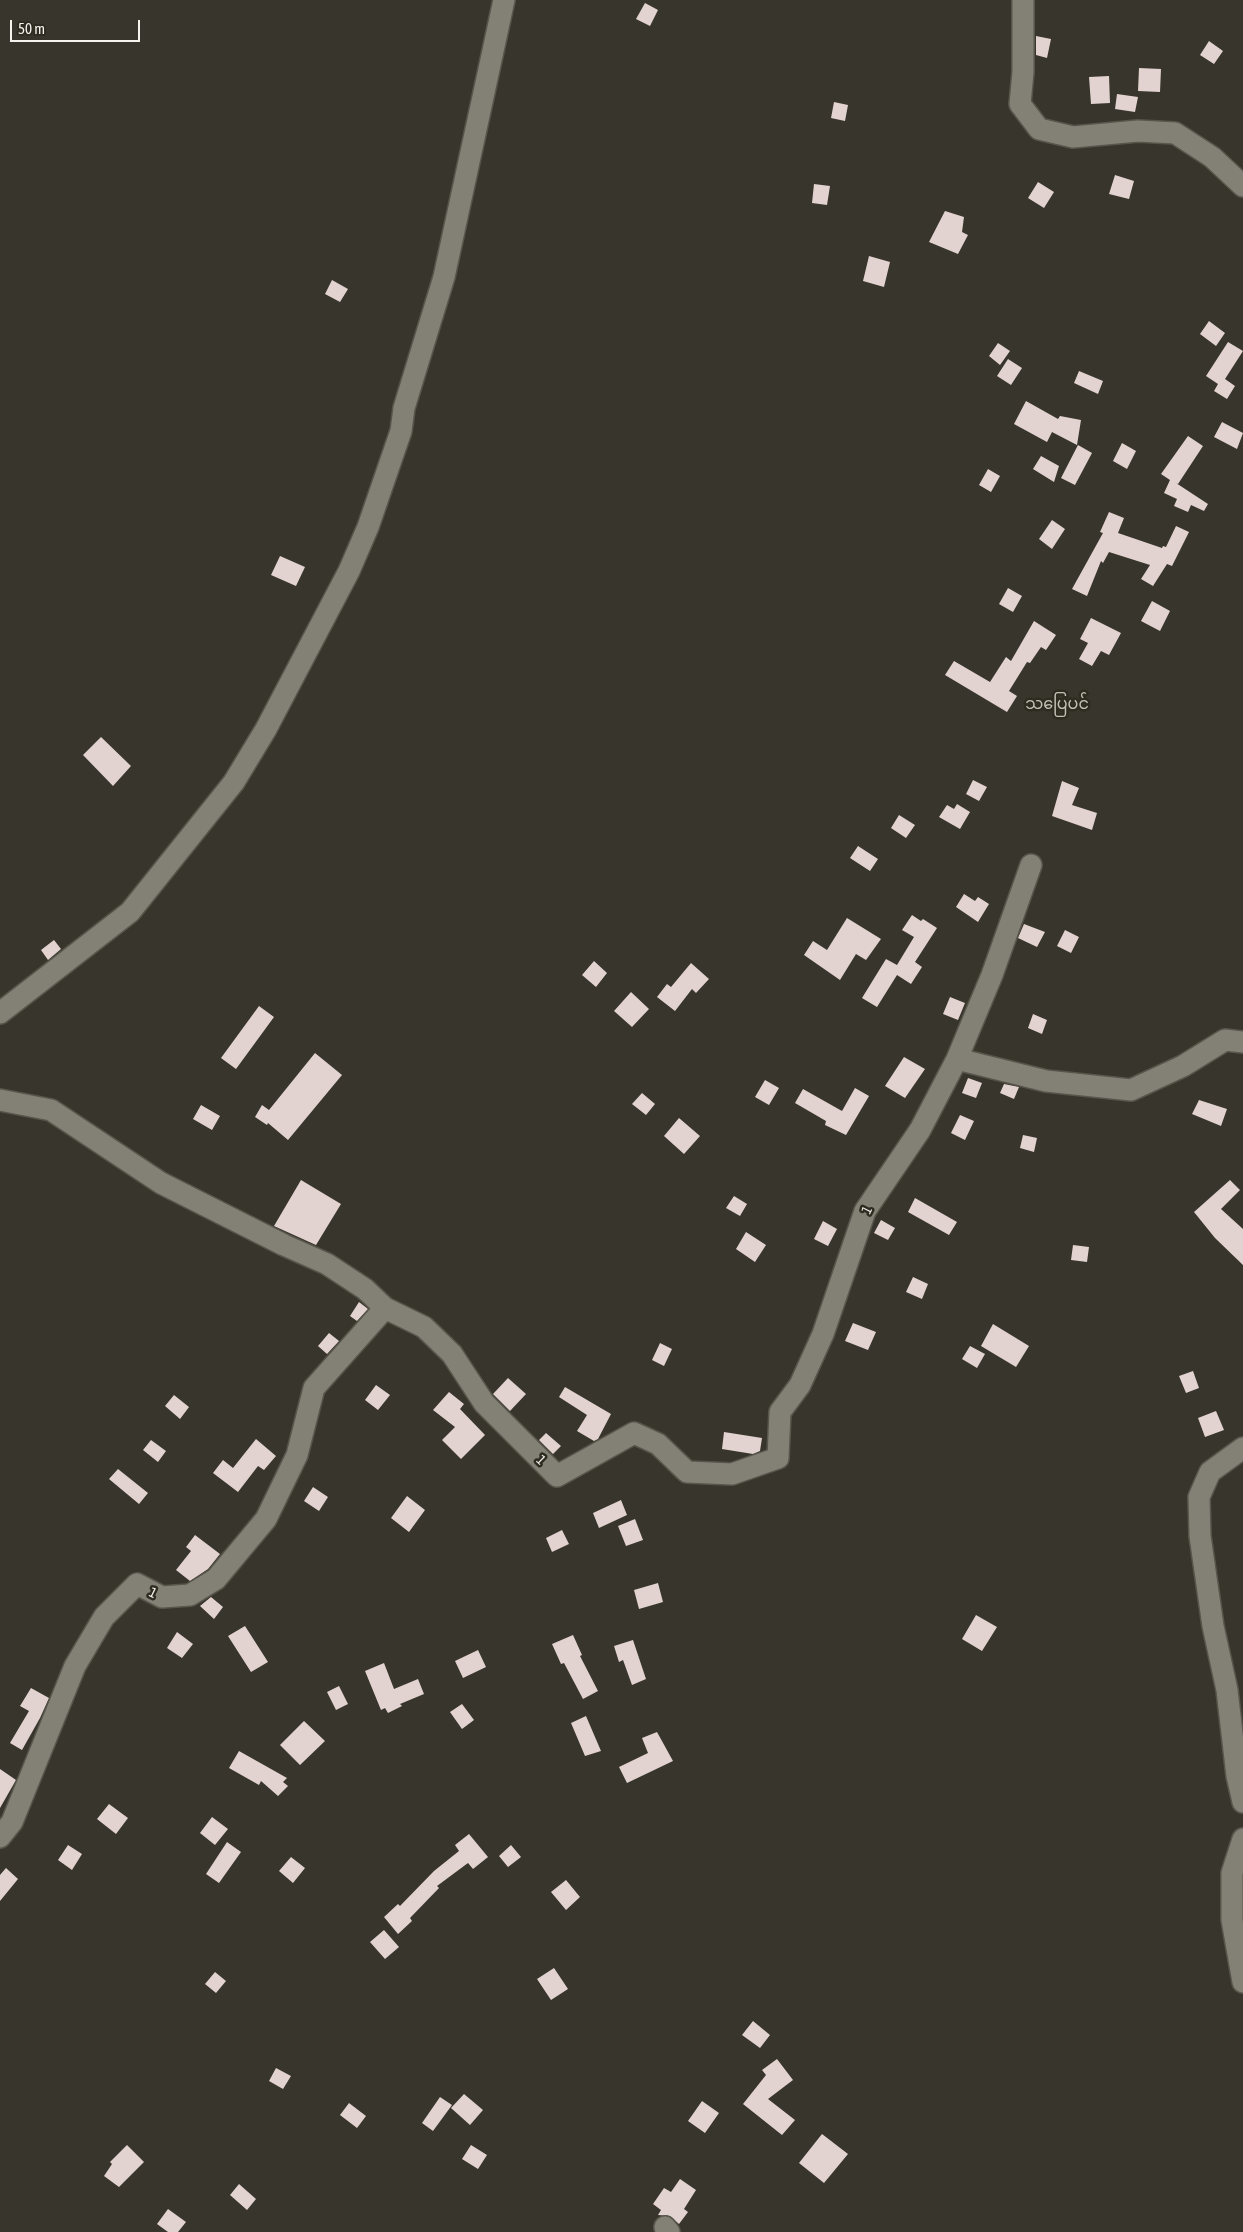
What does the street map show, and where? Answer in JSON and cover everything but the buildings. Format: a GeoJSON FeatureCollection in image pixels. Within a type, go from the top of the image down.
{"type":"FeatureCollection","features":[{"type":"Feature","properties":{"kind":"street"},"geometry":{"type":"LineString","coordinates":[[0,1013],[130,912],[234,782],[266,729],[350,571],[368,527],[400,431],[404,408],[444,277],[504,0]]}},
{"type":"Feature","properties":{"kind":"street"},"geometry":{"type":"LineString","coordinates":[[1023,0],[1023,72],[1020,104],[1039,129],[1073,137],[1138,131],[1175,133],[1212,156],[1243,186]]}},
{"type":"Feature","properties":{"kind":"street","name":"1"},"geometry":{"type":"LineString","coordinates":[[0,1837],[12,1822],[75,1666],[104,1617],[137,1584],[162,1597],[190,1594],[216,1578],[266,1519],[297,1455],[314,1388],[386,1308],[424,1327],[452,1354],[484,1402],[508,1429],[557,1476],[634,1433],[658,1444],[687,1472],[732,1474],[778,1458],[780,1412],[800,1385],[823,1334],[865,1211],[920,1130],[957,1059],[992,975],[1031,864]]}},
{"type":"Feature","properties":{"kind":"street"},"geometry":{"type":"LineString","coordinates":[[957,1059],[1046,1081],[1131,1090],[1183,1066],[1225,1040],[1243,1042]]}},
{"type":"Feature","properties":{"kind":"street"},"geometry":{"type":"LineString","coordinates":[[0,1100],[50,1110],[160,1184],[327,1264],[365,1289],[386,1308]]}},
{"type":"Feature","properties":{"kind":"street"},"geometry":{"type":"LineString","coordinates":[[1243,1448],[1210,1472],[1199,1497],[1200,1536],[1213,1626],[1227,1690],[1237,1776],[1243,1802]]}},
{"type":"Feature","properties":{"kind":"street"},"geometry":{"type":"LineString","coordinates":[[1243,1839],[1232,1873],[1232,1910],[1243,1982]]}},
{"type":"Feature","properties":{"kind":"district","name":"သပြေပင်"},"geometry":{"type":"Point","coordinates":[1057,704]}}]}
